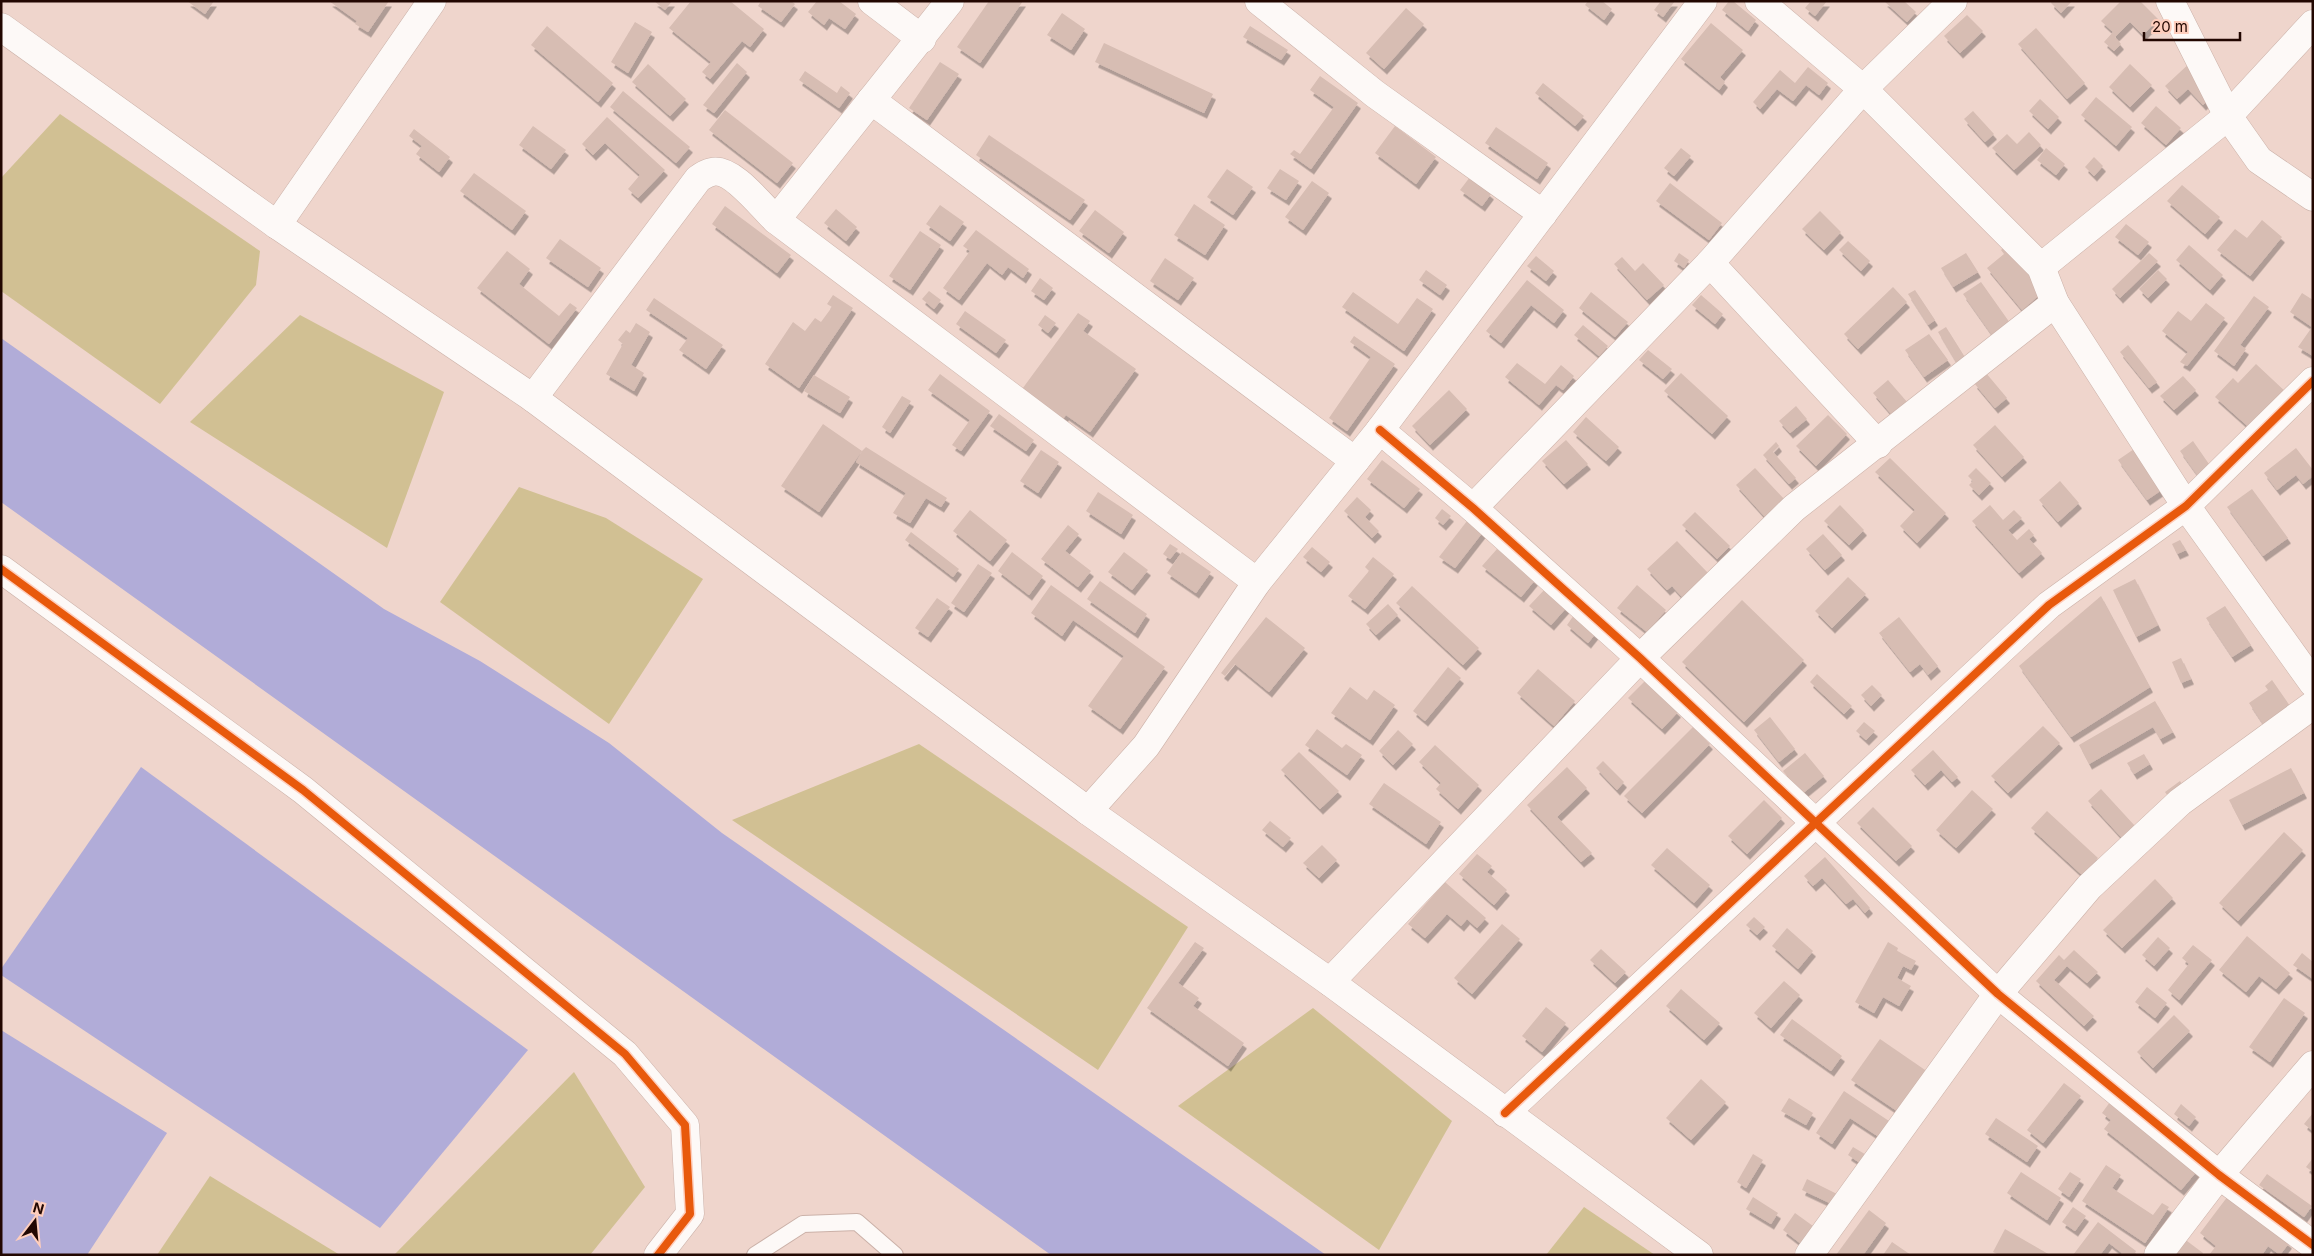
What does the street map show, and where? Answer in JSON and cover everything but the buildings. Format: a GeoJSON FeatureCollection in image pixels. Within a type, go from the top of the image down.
{"type":"FeatureCollection","features":[{"type":"Feature","properties":{"kind":"street"},"geometry":{"type":"LineString","coordinates":[[277,225],[432,1]]}},
{"type":"Feature","properties":{"kind":"street"},"geometry":{"type":"LineString","coordinates":[[872,1],[922,39]]}},
{"type":"Feature","properties":{"kind":"street"},"geometry":{"type":"LineString","coordinates":[[776,220],[922,39],[950,1]]}},
{"type":"Feature","properties":{"kind":"street"},"geometry":{"type":"LineString","coordinates":[[1258,1],[1375,94],[1543,214]]}},
{"type":"Feature","properties":{"kind":"street"},"geometry":{"type":"LineString","coordinates":[[1088,811],[1146,746],[1257,582],[1380,430],[1704,1]]}},
{"type":"Feature","properties":{"kind":"street"},"geometry":{"type":"LineString","coordinates":[[1759,1],[1863,89],[2041,267],[2055,303],[2186,506],[2313,683]]}},
{"type":"Feature","properties":{"kind":"street"},"geometry":{"type":"LineString","coordinates":[[1473,508],[1710,263],[1863,89],[1953,1]]}},
{"type":"Feature","properties":{"kind":"street"},"geometry":{"type":"LineString","coordinates":[[2170,1],[2228,116],[2259,160],[2313,197]]}},
{"type":"Feature","properties":{"kind":"street"},"geometry":{"type":"LineString","coordinates":[[2041,267],[2228,116],[2313,24]]}},
{"type":"Feature","properties":{"kind":"street"},"geometry":{"type":"LineString","coordinates":[[1,27],[277,225],[533,398],[1088,811],[1330,982],[1699,1255]]}},
{"type":"Feature","properties":{"kind":"street"},"geometry":{"type":"LineString","coordinates":[[871,100],[1355,461]]}},
{"type":"Feature","properties":{"kind":"street"},"geometry":{"type":"LineString","coordinates":[[533,398],[698,179],[713,171],[722,172],[733,177],[776,220],[1257,582]]}},
{"type":"Feature","properties":{"kind":"street"},"geometry":{"type":"LineString","coordinates":[[1710,263],[1878,444]]}},
{"type":"Feature","properties":{"kind":"street"},"geometry":{"type":"LineString","coordinates":[[1330,982],[1640,658],[1794,508],[1878,444],[2055,303]]}},
{"type":"Feature","properties":{"kind":"street"},"geometry":{"type":"LineString","coordinates":[[1505,1113],[2049,605],[2186,506],[2313,381]]}},
{"type":"Feature","properties":{"kind":"street"},"geometry":{"type":"LineString","coordinates":[[1380,430],[1473,508],[1640,658],[1998,994],[2219,1176],[2313,1245]]}},
{"type":"Feature","properties":{"kind":"street"},"geometry":{"type":"LineString","coordinates":[[1,569],[303,790],[625,1054],[685,1125],[690,1214],[658,1255]]}},
{"type":"Feature","properties":{"kind":"street"},"geometry":{"type":"LineString","coordinates":[[1809,1255],[1998,994],[2089,887],[2180,802],[2313,705]]}},
{"type":"Feature","properties":{"kind":"street"},"geometry":{"type":"LineString","coordinates":[[2158,1255],[2219,1176],[2313,1065]]}},
{"type":"Feature","properties":{"kind":"lane"},"geometry":{"type":"LineString","coordinates":[[755,1255],[803,1224],[857,1222],[895,1255]]}},
{"type":"Feature","properties":{"kind":"shaded area"},"geometry":{"type":"Polygon","coordinates":[[[60,114],[260,251],[256,285],[160,404],[1,291],[1,178],[60,114]]]}},
{"type":"Feature","properties":{"kind":"shaded area"},"geometry":{"type":"Polygon","coordinates":[[[300,315],[444,392],[387,548],[190,422],[300,315]]]}},
{"type":"Feature","properties":{"kind":"shaded area"},"geometry":{"type":"Polygon","coordinates":[[[1,338],[384,609],[480,661],[609,743],[722,833],[1326,1255],[1051,1255],[1,502],[1,338]]]}},
{"type":"Feature","properties":{"kind":"shaded area"},"geometry":{"type":"Polygon","coordinates":[[[519,487],[606,518],[703,579],[609,724],[440,602],[519,487]]]}},
{"type":"Feature","properties":{"kind":"shaded area"},"geometry":{"type":"Polygon","coordinates":[[[919,744],[1188,927],[1098,1070],[732,820],[919,744]]]}},
{"type":"Feature","properties":{"kind":"shaded area"},"geometry":{"type":"Polygon","coordinates":[[[141,767],[528,1050],[380,1228],[1,975],[1,969],[141,767]]]}},
{"type":"Feature","properties":{"kind":"shaded area"},"geometry":{"type":"Polygon","coordinates":[[[1313,1008],[1452,1121],[1379,1250],[1178,1106],[1313,1008]]]}},
{"type":"Feature","properties":{"kind":"shaded area"},"geometry":{"type":"Polygon","coordinates":[[[1,1030],[167,1133],[87,1255],[1,1255],[1,1030]]]}},
{"type":"Feature","properties":{"kind":"shaded area"},"geometry":{"type":"Polygon","coordinates":[[[574,1072],[645,1187],[590,1255],[394,1255],[574,1072]]]}},
{"type":"Feature","properties":{"kind":"shaded area"},"geometry":{"type":"Polygon","coordinates":[[[210,1176],[340,1255],[157,1255],[210,1176]]]}},
{"type":"Feature","properties":{"kind":"shaded area"},"geometry":{"type":"Polygon","coordinates":[[[1584,1207],[1655,1255],[1546,1255],[1584,1207]]]}},
{"type":"Feature","properties":{"kind":"cycle path"},"geometry":{"type":"LineString","coordinates":[[1505,1113],[2049,605],[2186,506],[2313,381]]}},
{"type":"Feature","properties":{"kind":"cycle path"},"geometry":{"type":"LineString","coordinates":[[1380,430],[1473,508],[1640,658],[1998,994],[2219,1175],[2313,1245]]}},
{"type":"Feature","properties":{"kind":"cycle path"},"geometry":{"type":"LineString","coordinates":[[1,569],[303,790],[625,1054],[685,1125],[690,1214],[658,1255]]}}]}
